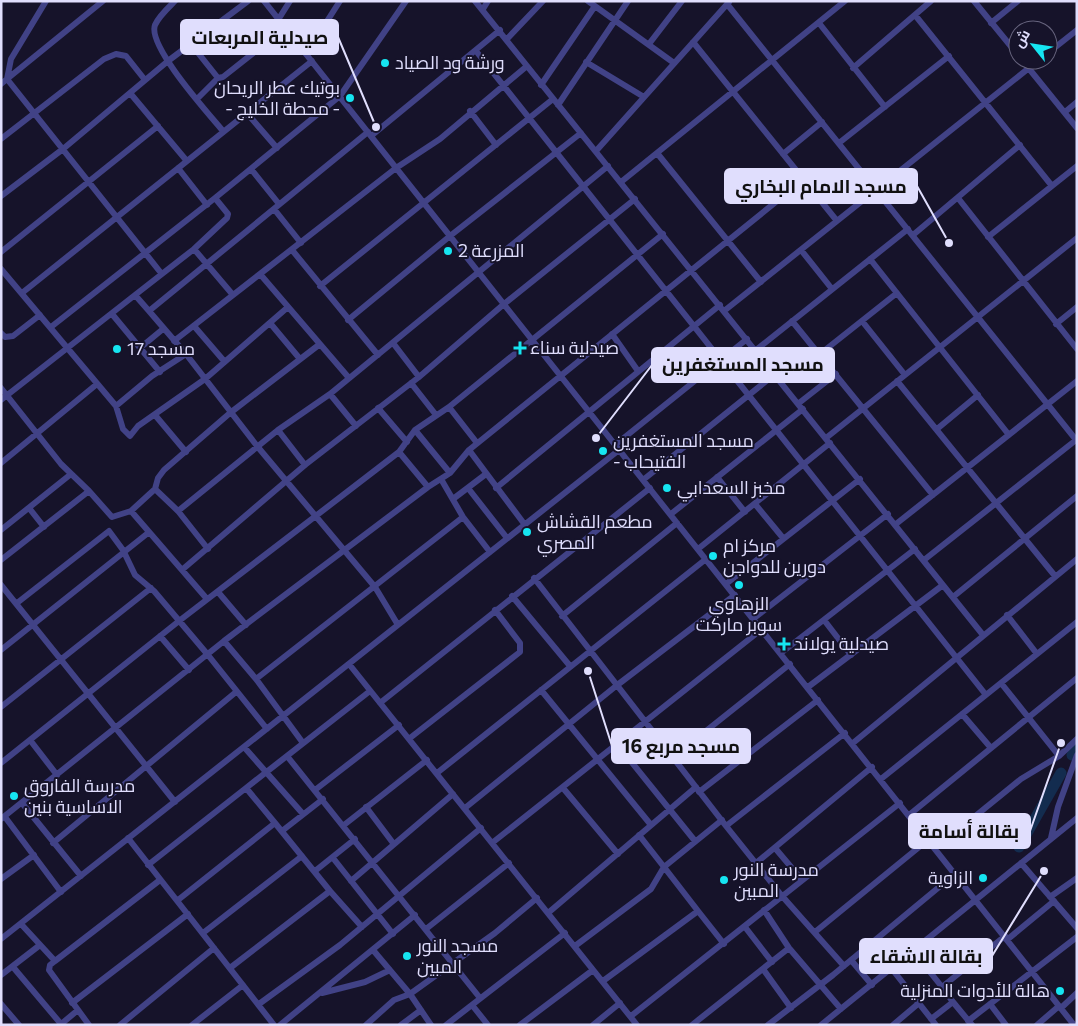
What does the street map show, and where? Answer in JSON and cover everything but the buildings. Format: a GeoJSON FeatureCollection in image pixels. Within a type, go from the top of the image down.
{"type":"FeatureCollection","features":[{"type":"Feature","properties":{"kind":"street"},"geometry":{"type":"LineString","coordinates":[[1,84],[103,1]]}},
{"type":"Feature","properties":{"kind":"street"},"geometry":{"type":"LineString","coordinates":[[175,1],[155,26],[155,39],[168,61],[224,131]]}},
{"type":"Feature","properties":{"kind":"street"},"geometry":{"type":"LineString","coordinates":[[1,196],[63,149],[168,61],[248,1]]}},
{"type":"Feature","properties":{"kind":"street"},"geometry":{"type":"LineString","coordinates":[[264,1],[956,873],[1074,1025]]}},
{"type":"Feature","properties":{"kind":"street"},"geometry":{"type":"LineString","coordinates":[[278,20],[290,1]]}},
{"type":"Feature","properties":{"kind":"street"},"geometry":{"type":"LineString","coordinates":[[306,54],[340,1]]}},
{"type":"Feature","properties":{"kind":"street"},"geometry":{"type":"LineString","coordinates":[[51,328],[207,205],[340,96],[406,1]]}},
{"type":"Feature","properties":{"kind":"street"},"geometry":{"type":"LineString","coordinates":[[475,1],[860,479],[983,635]]}},
{"type":"Feature","properties":{"kind":"street"},"geometry":{"type":"LineString","coordinates":[[482,9],[488,1]]}},
{"type":"Feature","properties":{"kind":"street"},"geometry":{"type":"LineString","coordinates":[[507,39],[543,1]]}},
{"type":"Feature","properties":{"kind":"street"},"geometry":{"type":"LineString","coordinates":[[588,1],[674,63]]}},
{"type":"Feature","properties":{"kind":"street"},"geometry":{"type":"LineString","coordinates":[[558,105],[628,1]]}},
{"type":"Feature","properties":{"kind":"street"},"geometry":{"type":"LineString","coordinates":[[649,44],[682,1]]}},
{"type":"Feature","properties":{"kind":"street"},"geometry":{"type":"LineString","coordinates":[[621,182],[845,1]]}},
{"type":"Feature","properties":{"kind":"street"},"geometry":{"type":"LineString","coordinates":[[853,68],[931,1]]}},
{"type":"Feature","properties":{"kind":"street"},"geometry":{"type":"LineString","coordinates":[[974,1],[1008,43]]}},
{"type":"Feature","properties":{"kind":"street"},"geometry":{"type":"LineString","coordinates":[[992,23],[1018,1]]}},
{"type":"Feature","properties":{"kind":"street"},"geometry":{"type":"LineString","coordinates":[[44,2],[11,59],[8,79],[118,216],[161,273]]}},
{"type":"Feature","properties":{"kind":"street"},"geometry":{"type":"LineString","coordinates":[[596,151],[728,3],[1076,441],[924,560]]}},
{"type":"Feature","properties":{"kind":"street"},"geometry":{"type":"LineString","coordinates":[[541,84],[594,6]]}},
{"type":"Feature","properties":{"kind":"street"},"geometry":{"type":"LineString","coordinates":[[915,15],[1052,186]]}},
{"type":"Feature","properties":{"kind":"street"},"geometry":{"type":"LineString","coordinates":[[819,22],[885,107]]}},
{"type":"Feature","properties":{"kind":"street"},"geometry":{"type":"LineString","coordinates":[[197,99],[218,78],[223,77],[285,28]]}},
{"type":"Feature","properties":{"kind":"street"},"geometry":{"type":"LineString","coordinates":[[149,311],[276,206],[476,51],[500,30]]}},
{"type":"Feature","properties":{"kind":"street"},"geometry":{"type":"LineString","coordinates":[[1058,45],[1077,30]]}},
{"type":"Feature","properties":{"kind":"street"},"geometry":{"type":"LineString","coordinates":[[693,42],[836,221]]}},
{"type":"Feature","properties":{"kind":"street"},"geometry":{"type":"LineString","coordinates":[[191,44],[218,78]]}},
{"type":"Feature","properties":{"kind":"street"},"geometry":{"type":"LineString","coordinates":[[476,51],[986,695]]}},
{"type":"Feature","properties":{"kind":"street"},"geometry":{"type":"LineString","coordinates":[[1,139],[82,74],[111,55],[126,56],[145,80]]}},
{"type":"Feature","properties":{"kind":"street"},"geometry":{"type":"LineString","coordinates":[[839,143],[949,56]]}},
{"type":"Feature","properties":{"kind":"street"},"geometry":{"type":"LineString","coordinates":[[22,293],[312,61]]}},
{"type":"Feature","properties":{"kind":"street"},"geometry":{"type":"LineString","coordinates":[[586,62],[644,97]]}},
{"type":"Feature","properties":{"kind":"street"},"geometry":{"type":"LineString","coordinates":[[174,341],[396,168],[440,139],[470,111],[527,66]]}},
{"type":"Feature","properties":{"kind":"street"},"geometry":{"type":"LineString","coordinates":[[496,488],[694,326],[761,282],[1026,70]]}},
{"type":"Feature","properties":{"kind":"street"},"geometry":{"type":"LineString","coordinates":[[1030,70],[1077,128]]}},
{"type":"Feature","properties":{"kind":"street"},"geometry":{"type":"LineString","coordinates":[[130,93],[186,160]]}},
{"type":"Feature","properties":{"kind":"street"},"geometry":{"type":"LineString","coordinates":[[320,286],[553,99]]}},
{"type":"Feature","properties":{"kind":"street"},"geometry":{"type":"LineString","coordinates":[[1065,112],[1077,102]]}},
{"type":"Feature","properties":{"kind":"street"},"geometry":{"type":"LineString","coordinates":[[470,111],[496,145]]}},
{"type":"Feature","properties":{"kind":"street"},"geometry":{"type":"LineString","coordinates":[[246,112],[277,148]]}},
{"type":"Feature","properties":{"kind":"street"},"geometry":{"type":"LineString","coordinates":[[783,154],[822,122]]}},
{"type":"Feature","properties":{"kind":"street"},"geometry":{"type":"LineString","coordinates":[[1,252],[158,126]]}},
{"type":"Feature","properties":{"kind":"street"},"geometry":{"type":"LineString","coordinates":[[348,320],[450,236],[581,133]]}},
{"type":"Feature","properties":{"kind":"street"},"geometry":{"type":"LineString","coordinates":[[913,235],[1020,145]]}},
{"type":"Feature","properties":{"kind":"street"},"geometry":{"type":"LineString","coordinates":[[658,153],[761,282]]}},
{"type":"Feature","properties":{"kind":"street"},"geometry":{"type":"LineString","coordinates":[[178,511],[257,446],[330,394],[608,166]]}},
{"type":"Feature","properties":{"kind":"street"},"geometry":{"type":"LineString","coordinates":[[988,237],[1077,166]]}},
{"type":"Feature","properties":{"kind":"street"},"geometry":{"type":"LineString","coordinates":[[178,168],[207,205]]}},
{"type":"Feature","properties":{"kind":"street"},"geometry":{"type":"LineString","coordinates":[[250,169],[301,243]]}},
{"type":"Feature","properties":{"kind":"street"},"geometry":{"type":"LineString","coordinates":[[61,892],[34,855],[3,818],[224,641],[344,553],[428,487],[450,474],[477,443],[803,180]]}},
{"type":"Feature","properties":{"kind":"street"},"geometry":{"type":"LineString","coordinates":[[4,398],[194,249],[228,216],[215,198]]}},
{"type":"Feature","properties":{"kind":"street"},"geometry":{"type":"LineString","coordinates":[[958,198],[1077,349]]}},
{"type":"Feature","properties":{"kind":"street"},"geometry":{"type":"LineString","coordinates":[[183,569],[305,465],[412,383],[504,304],[635,199]]}},
{"type":"Feature","properties":{"kind":"street"},"geometry":{"type":"LineString","coordinates":[[756,350],[908,229]]}},
{"type":"Feature","properties":{"kind":"street"},"geometry":{"type":"LineString","coordinates":[[1,763],[207,599],[399,452],[416,430],[449,407],[663,234]]}},
{"type":"Feature","properties":{"kind":"street"},"geometry":{"type":"LineString","coordinates":[[698,549],[804,464],[828,440],[905,374],[1077,238]]}},
{"type":"Feature","properties":{"kind":"street"},"geometry":{"type":"LineString","coordinates":[[194,249],[233,295]]}},
{"type":"Feature","properties":{"kind":"street"},"geometry":{"type":"LineString","coordinates":[[292,250],[378,355]]}},
{"type":"Feature","properties":{"kind":"street"},"geometry":{"type":"LineString","coordinates":[[801,250],[832,289]]}},
{"type":"Feature","properties":{"kind":"street"},"geometry":{"type":"LineString","coordinates":[[870,259],[1009,435]]}},
{"type":"Feature","properties":{"kind":"street"},"geometry":{"type":"LineString","coordinates":[[1,269],[116,406],[123,429],[130,436],[138,426],[205,378],[288,307]]}},
{"type":"Feature","properties":{"kind":"street"},"geometry":{"type":"LineString","coordinates":[[260,274],[349,378]]}},
{"type":"Feature","properties":{"kind":"street"},"geometry":{"type":"LineString","coordinates":[[820,354],[896,293]]}},
{"type":"Feature","properties":{"kind":"street"},"geometry":{"type":"LineString","coordinates":[[136,294],[344,553],[375,587],[398,625]]}},
{"type":"Feature","properties":{"kind":"street"},"geometry":{"type":"LineString","coordinates":[[1056,324],[1077,307]]}},
{"type":"Feature","properties":{"kind":"street"},"geometry":{"type":"LineString","coordinates":[[112,314],[160,372]]}},
{"type":"Feature","properties":{"kind":"street"},"geometry":{"type":"LineString","coordinates":[[1,332],[5,336],[13,336],[40,315]]}},
{"type":"Feature","properties":{"kind":"street"},"geometry":{"type":"LineString","coordinates":[[792,321],[864,408],[932,495]]}},
{"type":"Feature","properties":{"kind":"street"},"geometry":{"type":"LineString","coordinates":[[862,321],[905,374]]}},
{"type":"Feature","properties":{"kind":"street"},"geometry":{"type":"LineString","coordinates":[[270,323],[300,359]]}},
{"type":"Feature","properties":{"kind":"street"},"geometry":{"type":"LineString","coordinates":[[194,326],[224,361]]}},
{"type":"Feature","properties":{"kind":"street"},"geometry":{"type":"LineString","coordinates":[[140,348],[163,329]]}},
{"type":"Feature","properties":{"kind":"street"},"geometry":{"type":"LineString","coordinates":[[612,334],[638,371]]}},
{"type":"Feature","properties":{"kind":"street"},"geometry":{"type":"LineString","coordinates":[[1,939],[525,524],[747,339]]}},
{"type":"Feature","properties":{"kind":"street"},"geometry":{"type":"LineString","coordinates":[[393,343],[419,377]]}},
{"type":"Feature","properties":{"kind":"street"},"geometry":{"type":"LineString","coordinates":[[112,517],[131,511],[155,489],[160,474],[230,413],[320,344]]}},
{"type":"Feature","properties":{"kind":"street"},"geometry":{"type":"LineString","coordinates":[[116,406],[186,354]]}},
{"type":"Feature","properties":{"kind":"street"},"geometry":{"type":"LineString","coordinates":[[643,480],[775,374]]}},
{"type":"Feature","properties":{"kind":"street"},"geometry":{"type":"LineString","coordinates":[[670,514],[777,430],[836,374]]}},
{"type":"Feature","properties":{"kind":"street"},"geometry":{"type":"LineString","coordinates":[[897,381],[1055,576]]}},
{"type":"Feature","properties":{"kind":"street"},"geometry":{"type":"LineString","coordinates":[[896,524],[1077,381]]}},
{"type":"Feature","properties":{"kind":"street"},"geometry":{"type":"LineString","coordinates":[[412,383],[436,416]]}},
{"type":"Feature","properties":{"kind":"street"},"geometry":{"type":"LineString","coordinates":[[1,463],[38,435],[97,384]]}},
{"type":"Feature","properties":{"kind":"street"},"geometry":{"type":"LineString","coordinates":[[1,388],[4,398],[112,517]]}},
{"type":"Feature","properties":{"kind":"street"},"geometry":{"type":"LineString","coordinates":[[330,394],[356,426]]}},
{"type":"Feature","properties":{"kind":"street"},"geometry":{"type":"LineString","coordinates":[[936,429],[978,395]]}},
{"type":"Feature","properties":{"kind":"street"},"geometry":{"type":"LineString","coordinates":[[449,407],[477,443]]}},
{"type":"Feature","properties":{"kind":"street"},"geometry":{"type":"LineString","coordinates":[[378,408],[407,442]]}},
{"type":"Feature","properties":{"kind":"street"},"geometry":{"type":"LineString","coordinates":[[155,415],[186,452]]}},
{"type":"Feature","properties":{"kind":"street"},"geometry":{"type":"LineString","coordinates":[[278,430],[305,465]]}},
{"type":"Feature","properties":{"kind":"street"},"geometry":{"type":"LineString","coordinates":[[416,430],[450,474]]}},
{"type":"Feature","properties":{"kind":"street"},"geometry":{"type":"LineString","coordinates":[[469,450],[525,524]]}},
{"type":"Feature","properties":{"kind":"street"},"geometry":{"type":"LineString","coordinates":[[399,452],[428,487]]}},
{"type":"Feature","properties":{"kind":"street"},"geometry":{"type":"LineString","coordinates":[[1,530],[71,474]]}},
{"type":"Feature","properties":{"kind":"street"},"geometry":{"type":"LineString","coordinates":[[454,500],[486,474]]}},
{"type":"Feature","properties":{"kind":"street"},"geometry":{"type":"LineString","coordinates":[[717,477],[745,512]]}},
{"type":"Feature","properties":{"kind":"street"},"geometry":{"type":"LineString","coordinates":[[441,479],[463,517],[490,552]]}},
{"type":"Feature","properties":{"kind":"street"},"geometry":{"type":"LineString","coordinates":[[726,584],[860,479]]}},
{"type":"Feature","properties":{"kind":"street"},"geometry":{"type":"LineString","coordinates":[[468,488],[507,538]]}},
{"type":"Feature","properties":{"kind":"street"},"geometry":{"type":"LineString","coordinates":[[380,703],[534,578],[650,488]]}},
{"type":"Feature","properties":{"kind":"street"},"geometry":{"type":"LineString","coordinates":[[155,489],[178,511],[208,549]]}},
{"type":"Feature","properties":{"kind":"street"},"geometry":{"type":"LineString","coordinates":[[1,560],[89,491]]}},
{"type":"Feature","properties":{"kind":"street"},"geometry":{"type":"LineString","coordinates":[[954,597],[1077,496]]}},
{"type":"Feature","properties":{"kind":"street"},"geometry":{"type":"LineString","coordinates":[[755,504],[783,538]]}},
{"type":"Feature","properties":{"kind":"street"},"geometry":{"type":"LineString","coordinates":[[29,508],[44,527]]}},
{"type":"Feature","properties":{"kind":"street"},"geometry":{"type":"LineString","coordinates":[[131,511],[148,533],[183,569],[207,599]]}},
{"type":"Feature","properties":{"kind":"street"},"geometry":{"type":"LineString","coordinates":[[754,619],[888,514]]}},
{"type":"Feature","properties":{"kind":"street"},"geometry":{"type":"LineString","coordinates":[[17,603],[109,531],[112,517]]}},
{"type":"Feature","properties":{"kind":"street"},"geometry":{"type":"LineString","coordinates":[[256,678],[463,517]]}},
{"type":"Feature","properties":{"kind":"street"},"geometry":{"type":"LineString","coordinates":[[562,616],[678,523]]}},
{"type":"Feature","properties":{"kind":"street"},"geometry":{"type":"LineString","coordinates":[[109,531],[125,553],[135,574],[151,588],[208,655],[266,729]]}},
{"type":"Feature","properties":{"kind":"street"},"geometry":{"type":"LineString","coordinates":[[1,650],[148,533]]}},
{"type":"Feature","properties":{"kind":"street"},"geometry":{"type":"LineString","coordinates":[[781,653],[915,549]]}},
{"type":"Feature","properties":{"kind":"street"},"geometry":{"type":"LineString","coordinates":[[436,773],[706,559]]}},
{"type":"Feature","properties":{"kind":"street"},"geometry":{"type":"LineString","coordinates":[[853,743],[1077,559]]}},
{"type":"Feature","properties":{"kind":"street"},"geometry":{"type":"LineString","coordinates":[[534,578],[672,758],[782,896],[844,966]]}},
{"type":"Feature","properties":{"kind":"street"},"geometry":{"type":"LineString","coordinates":[[1,585],[4,594],[17,603],[34,623],[88,694],[175,802]]}},
{"type":"Feature","properties":{"kind":"street"},"geometry":{"type":"LineString","coordinates":[[808,687],[944,585]]}},
{"type":"Feature","properties":{"kind":"street"},"geometry":{"type":"LineString","coordinates":[[1,707],[151,588]]}},
{"type":"Feature","properties":{"kind":"street"},"geometry":{"type":"LineString","coordinates":[[218,592],[246,625]]}},
{"type":"Feature","properties":{"kind":"street"},"geometry":{"type":"LineString","coordinates":[[465,808],[616,686],[735,595]]}},
{"type":"Feature","properties":{"kind":"street"},"geometry":{"type":"LineString","coordinates":[[512,596],[570,666]]}},
{"type":"Feature","properties":{"kind":"street"},"geometry":{"type":"LineString","coordinates":[[410,738],[520,652],[520,643],[495,610]]}},
{"type":"Feature","properties":{"kind":"street"},"geometry":{"type":"LineString","coordinates":[[1008,615],[1037,654]]}},
{"type":"Feature","properties":{"kind":"street"},"geometry":{"type":"LineString","coordinates":[[824,620],[851,655]]}},
{"type":"Feature","properties":{"kind":"street"},"geometry":{"type":"LineString","coordinates":[[881,779],[1077,622]]}},
{"type":"Feature","properties":{"kind":"street"},"geometry":{"type":"LineString","coordinates":[[492,843],[762,629]]}},
{"type":"Feature","properties":{"kind":"street"},"geometry":{"type":"LineString","coordinates":[[160,636],[189,670]]}},
{"type":"Feature","properties":{"kind":"street"},"geometry":{"type":"LineString","coordinates":[[224,641],[256,678],[303,743]]}},
{"type":"Feature","properties":{"kind":"street"},"geometry":{"type":"LineString","coordinates":[[349,664],[399,724],[637,1025]]}},
{"type":"Feature","properties":{"kind":"street"},"geometry":{"type":"LineString","coordinates":[[672,758],[790,664]]}},
{"type":"Feature","properties":{"kind":"street"},"geometry":{"type":"LineString","coordinates":[[909,815],[1077,678]]}},
{"type":"Feature","properties":{"kind":"street"},"geometry":{"type":"LineString","coordinates":[[1001,683],[1060,756]]}},
{"type":"Feature","properties":{"kind":"street"},"geometry":{"type":"LineString","coordinates":[[541,690],[651,825]]}},
{"type":"Feature","properties":{"kind":"street"},"geometry":{"type":"LineString","coordinates":[[148,864],[370,691]]}},
{"type":"Feature","properties":{"kind":"street"},"geometry":{"type":"LineString","coordinates":[[53,843],[236,692]]}},
{"type":"Feature","properties":{"kind":"street"},"geometry":{"type":"LineString","coordinates":[[548,912],[618,854],[668,809],[818,700]]}},
{"type":"Feature","properties":{"kind":"street"},"geometry":{"type":"LineString","coordinates":[[962,714],[991,748]]}},
{"type":"Feature","properties":{"kind":"street"},"geometry":{"type":"LineString","coordinates":[[315,790],[399,724]]}},
{"type":"Feature","properties":{"kind":"street"},"geometry":{"type":"LineString","coordinates":[[575,946],[651,889],[664,867],[695,841],[724,823],[845,734]]}},
{"type":"Feature","properties":{"kind":"street"},"geometry":{"type":"LineString","coordinates":[[936,848],[1021,779],[1060,756],[1077,739]]}},
{"type":"Feature","properties":{"kind":"street"},"geometry":{"type":"LineString","coordinates":[[30,740],[57,775]]}},
{"type":"Feature","properties":{"kind":"street"},"geometry":{"type":"LineString","coordinates":[[618,744],[695,841]]}},
{"type":"Feature","properties":{"kind":"street"},"geometry":{"type":"LineString","coordinates":[[244,747],[303,814]]}},
{"type":"Feature","properties":{"kind":"street"},"geometry":{"type":"LineString","coordinates":[[287,756],[344,825],[480,998]]}},
{"type":"Feature","properties":{"kind":"street"},"geometry":{"type":"LineString","coordinates":[[1051,838],[1058,807],[1076,756]]}},
{"type":"Feature","properties":{"kind":"street"},"geometry":{"type":"LineString","coordinates":[[344,825],[427,760]]}},
{"type":"Feature","properties":{"kind":"street"},"geometry":{"type":"LineString","coordinates":[[756,863],[872,767]]}},
{"type":"Feature","properties":{"kind":"street"},"geometry":{"type":"LineString","coordinates":[[246,788],[330,891],[362,927]]}},
{"type":"Feature","properties":{"kind":"street"},"geometry":{"type":"LineString","coordinates":[[563,788],[618,854]]}},
{"type":"Feature","properties":{"kind":"street"},"geometry":{"type":"LineString","coordinates":[[351,881],[393,843],[453,794]]}},
{"type":"Feature","properties":{"kind":"street"},"geometry":{"type":"LineString","coordinates":[[282,831],[323,799]]}},
{"type":"Feature","properties":{"kind":"street"},"geometry":{"type":"LineString","coordinates":[[22,803],[81,876]]}},
{"type":"Feature","properties":{"kind":"street"},"geometry":{"type":"LineString","coordinates":[[631,1016],[900,803]]}},
{"type":"Feature","properties":{"kind":"street"},"geometry":{"type":"LineString","coordinates":[[366,808],[393,843]]}},
{"type":"Feature","properties":{"kind":"street"},"geometry":{"type":"LineString","coordinates":[[820,1025],[914,952],[976,899],[1077,818]]}},
{"type":"Feature","properties":{"kind":"street"},"geometry":{"type":"LineString","coordinates":[[178,900],[275,823]]}},
{"type":"Feature","properties":{"kind":"street"},"geometry":{"type":"LineString","coordinates":[[259,1004],[340,946],[481,828]]}},
{"type":"Feature","properties":{"kind":"street"},"geometry":{"type":"LineString","coordinates":[[639,835],[724,944]]}},
{"type":"Feature","properties":{"kind":"street"},"geometry":{"type":"LineString","coordinates":[[128,838],[259,1004],[271,1023]]}},
{"type":"Feature","properties":{"kind":"street"},"geometry":{"type":"LineString","coordinates":[[315,871],[355,839]]}},
{"type":"Feature","properties":{"kind":"street"},"geometry":{"type":"LineString","coordinates":[[815,932],[929,840]]}},
{"type":"Feature","properties":{"kind":"street"},"geometry":{"type":"LineString","coordinates":[[775,848],[802,880]]}},
{"type":"Feature","properties":{"kind":"street"},"geometry":{"type":"LineString","coordinates":[[1,880],[34,855]]}},
{"type":"Feature","properties":{"kind":"street"},"geometry":{"type":"LineString","coordinates":[[204,933],[302,856]]}},
{"type":"Feature","properties":{"kind":"street"},"geometry":{"type":"LineString","coordinates":[[333,858],[393,934]]}},
{"type":"Feature","properties":{"kind":"street"},"geometry":{"type":"LineString","coordinates":[[426,929],[509,863]]}},
{"type":"Feature","properties":{"kind":"street"},"geometry":{"type":"LineString","coordinates":[[1021,863],[1077,928]]}},
{"type":"Feature","properties":{"kind":"street"},"geometry":{"type":"LineString","coordinates":[[768,1025],[844,966],[956,873]]}},
{"type":"Feature","properties":{"kind":"street"},"geometry":{"type":"LineString","coordinates":[[942,987],[1077,878]]}},
{"type":"Feature","properties":{"kind":"street"},"geometry":{"type":"LineString","coordinates":[[89,1025],[49,970],[50,965],[160,880]]}},
{"type":"Feature","properties":{"kind":"street"},"geometry":{"type":"LineString","coordinates":[[230,968],[330,891]]}},
{"type":"Feature","properties":{"kind":"street"},"geometry":{"type":"LineString","coordinates":[[366,1025],[394,1000],[410,994],[495,933],[537,898]]}},
{"type":"Feature","properties":{"kind":"street"},"geometry":{"type":"LineString","coordinates":[[603,982],[698,910]]}},
{"type":"Feature","properties":{"kind":"street"},"geometry":{"type":"LineString","coordinates":[[764,910],[789,948],[841,1009]]}},
{"type":"Feature","properties":{"kind":"street"},"geometry":{"type":"LineString","coordinates":[[72,1003],[188,914]]}},
{"type":"Feature","properties":{"kind":"street"},"geometry":{"type":"LineString","coordinates":[[280,1025],[415,915]]}},
{"type":"Feature","properties":{"kind":"street"},"geometry":{"type":"LineString","coordinates":[[21,924],[55,961]]}},
{"type":"Feature","properties":{"kind":"street"},"geometry":{"type":"LineString","coordinates":[[745,927],[772,962]]}},
{"type":"Feature","properties":{"kind":"street"},"geometry":{"type":"LineString","coordinates":[[446,1025],[565,933]]}},
{"type":"Feature","properties":{"kind":"street"},"geometry":{"type":"LineString","coordinates":[[914,952],[970,1023],[990,1004],[1077,937]]}},
{"type":"Feature","properties":{"kind":"street"},"geometry":{"type":"LineString","coordinates":[[1,975],[40,945]]}},
{"type":"Feature","properties":{"kind":"street"},"geometry":{"type":"LineString","coordinates":[[120,1025],[214,948]]}},
{"type":"Feature","properties":{"kind":"street"},"geometry":{"type":"LineString","coordinates":[[692,1025],[789,948]]}},
{"type":"Feature","properties":{"kind":"street"},"geometry":{"type":"LineString","coordinates":[[373,950],[410,994],[431,1025]]}},
{"type":"Feature","properties":{"kind":"street"},"geometry":{"type":"LineString","coordinates":[[851,960],[872,984]]}},
{"type":"Feature","properties":{"kind":"street"},"geometry":{"type":"LineString","coordinates":[[13,966],[60,1024],[78,1010]]}},
{"type":"Feature","properties":{"kind":"street"},"geometry":{"type":"LineString","coordinates":[[763,968],[791,1008]]}},
{"type":"Feature","properties":{"kind":"street"},"geometry":{"type":"LineString","coordinates":[[892,969],[933,1022],[953,1002]]}},
{"type":"Feature","properties":{"kind":"street"},"geometry":{"type":"LineString","coordinates":[[318,994],[365,982],[390,970]]}},
{"type":"Feature","properties":{"kind":"street"},"geometry":{"type":"LineString","coordinates":[[520,1025],[593,970]]}},
{"type":"Feature","properties":{"kind":"street"},"geometry":{"type":"LineString","coordinates":[[192,1025],[243,985]]}},
{"type":"Feature","properties":{"kind":"street"},"geometry":{"type":"LineString","coordinates":[[1037,1025],[1077,993]]}},
{"type":"Feature","properties":{"kind":"street"},"geometry":{"type":"LineString","coordinates":[[593,1025],[620,1003]]}},
{"type":"Feature","properties":{"kind":"street"},"geometry":{"type":"LineString","coordinates":[[893,1025],[919,1003]]}},
{"type":"Feature","properties":{"kind":"street"},"geometry":{"type":"LineString","coordinates":[[1,1004],[19,1025]]}},
{"type":"Feature","properties":{"kind":"street"},"geometry":{"type":"LineString","coordinates":[[990,1004],[1005,1024]]}},
{"type":"Feature","properties":{"kind":"street"},"geometry":{"type":"LineString","coordinates":[[472,1005],[488,1025]]}},
{"type":"Feature","properties":{"kind":"street"},"geometry":{"type":"LineString","coordinates":[[401,1025],[421,1010]]}},
{"type":"Feature","properties":{"kind":"waterway"},"geometry":{"type":"LineString","coordinates":[[1072,755],[1077,749]]}},
{"type":"Feature","properties":{"kind":"waterway"},"geometry":{"type":"LineString","coordinates":[[1019,847],[1061,773]]}},
{"type":"Feature","properties":{"kind":"place","name":"ورشة ود الصياد"},"geometry":{"type":"Point","coordinates":[385,63]}},
{"type":"Feature","properties":{"kind":"place","name":"بوتيك عطر الريحان - محطة الخليج -"},"geometry":{"type":"Point","coordinates":[350,98]}},
{"type":"Feature","properties":{"kind":"place","name":"صيدلية المربعات"},"geometry":{"type":"Point","coordinates":[376,127]}},
{"type":"Feature","properties":{"kind":"place","name":"مسجد الامام البخاري"},"geometry":{"type":"Point","coordinates":[949,243]}},
{"type":"Feature","properties":{"kind":"place","name":"المزرعة 2"},"geometry":{"type":"Point","coordinates":[448,251]}},
{"type":"Feature","properties":{"kind":"place","name":"صيدلية سناء"},"geometry":{"type":"Point","coordinates":[520,348]}},
{"type":"Feature","properties":{"kind":"place","name":"مسجد 17"},"geometry":{"type":"Point","coordinates":[117,349]}},
{"type":"Feature","properties":{"kind":"place","name":"مسجد المستغفرين"},"geometry":{"type":"Point","coordinates":[596,438]}},
{"type":"Feature","properties":{"kind":"place","name":"مسجد المستغفرين - الفتيحاب"},"geometry":{"type":"Point","coordinates":[603,451]}},
{"type":"Feature","properties":{"kind":"place","name":"مخبز السعدابي"},"geometry":{"type":"Point","coordinates":[667,488]}},
{"type":"Feature","properties":{"kind":"place","name":"مطعم القشاش المصري"},"geometry":{"type":"Point","coordinates":[527,532]}},
{"type":"Feature","properties":{"kind":"place","name":"مركز ام دورين للدواجن"},"geometry":{"type":"Point","coordinates":[713,556]}},
{"type":"Feature","properties":{"kind":"place","name":"الزهاوي سوبر ماركت"},"geometry":{"type":"Point","coordinates":[739,585]}},
{"type":"Feature","properties":{"kind":"place","name":"صيدلية يولاند"},"geometry":{"type":"Point","coordinates":[784,644]}},
{"type":"Feature","properties":{"kind":"place","name":"مسجد مربع 16"},"geometry":{"type":"Point","coordinates":[588,671]}},
{"type":"Feature","properties":{"kind":"place","name":"بقالة أسامة"},"geometry":{"type":"Point","coordinates":[1061,743]}},
{"type":"Feature","properties":{"kind":"place","name":"مدرسة الفاروق الاساسية بنين"},"geometry":{"type":"Point","coordinates":[14,796]}},
{"type":"Feature","properties":{"kind":"place","name":"بقالة الاشقاء"},"geometry":{"type":"Point","coordinates":[1044,871]}},
{"type":"Feature","properties":{"kind":"place","name":"الزاوية"},"geometry":{"type":"Point","coordinates":[983,878]}},
{"type":"Feature","properties":{"kind":"place","name":"مدرسة النور المبين"},"geometry":{"type":"Point","coordinates":[724,880]}},
{"type":"Feature","properties":{"kind":"place","name":"مسجد النور المبين"},"geometry":{"type":"Point","coordinates":[407,956]}},
{"type":"Feature","properties":{"kind":"place","name":"هالة للأدوات المنزلية"},"geometry":{"type":"Point","coordinates":[1060,991]}}]}
